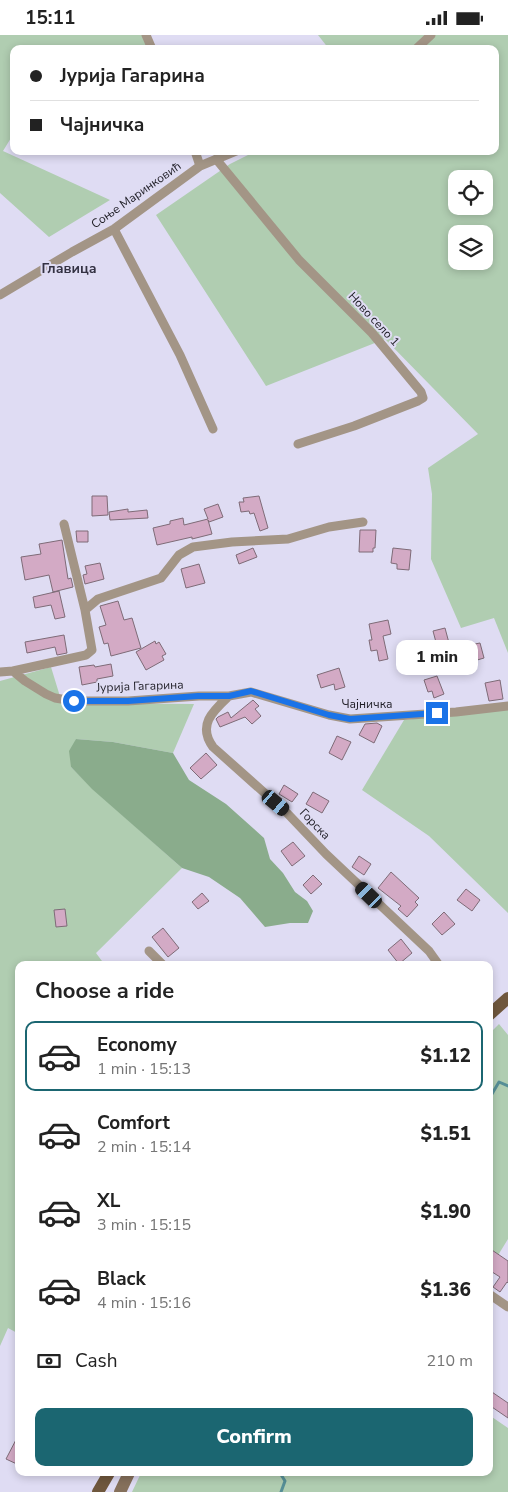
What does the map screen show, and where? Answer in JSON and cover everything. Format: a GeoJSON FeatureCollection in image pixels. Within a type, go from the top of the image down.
{"type":"FeatureCollection","features":[{"type":"Feature","properties":{"kind":"main road"},"geometry":{"type":"LineString","coordinates":[[493,1011],[508,998]]}},
{"type":"Feature","properties":{"kind":"main road"},"geometry":{"type":"LineString","coordinates":[[98,1492],[107,1476]]}},
{"type":"Feature","properties":{"kind":"main road"},"geometry":{"type":"LineString","coordinates":[[120,1492],[128,1476]]}},
{"type":"Feature","properties":{"kind":"street"},"geometry":{"type":"LineString","coordinates":[[420,45],[431,35]]}},
{"type":"Feature","properties":{"kind":"street"},"geometry":{"type":"LineString","coordinates":[[196,155],[200,166]]}},
{"type":"Feature","properties":{"kind":"street","name":"Соње Маринковић"},"geometry":{"type":"LineString","coordinates":[[0,295],[72,251],[114,229],[200,166],[226,155]]}},
{"type":"Feature","properties":{"kind":"street","name":"Ново село 1"},"geometry":{"type":"LineString","coordinates":[[216,159],[299,261],[372,333],[421,392],[423,398],[354,427],[298,444]]}},
{"type":"Feature","properties":{"kind":"street"},"geometry":{"type":"LineString","coordinates":[[114,229],[180,355],[213,429]]}},
{"type":"Feature","properties":{"kind":"street"},"geometry":{"type":"LineString","coordinates":[[85,610],[98,599],[161,578],[179,555],[193,547],[232,542],[288,539],[301,537],[329,527],[363,522]]}},
{"type":"Feature","properties":{"kind":"street"},"geometry":{"type":"LineString","coordinates":[[0,672],[13,671],[86,655],[90,652],[92,646],[85,610],[64,524]]}},
{"type":"Feature","properties":{"kind":"street","name":"Јурија Гагарина"},"geometry":{"type":"LineString","coordinates":[[13,671],[46,694],[74,701],[128,701],[198,696],[229,696]]}},
{"type":"Feature","properties":{"kind":"street","name":"Чајничка"},"geometry":{"type":"LineString","coordinates":[[229,696],[251,691],[329,715],[350,719],[456,712],[508,706]]}},
{"type":"Feature","properties":{"kind":"street","name":"Горска"},"geometry":{"type":"LineString","coordinates":[[229,696],[214,711],[206,725],[208,740],[213,747],[287,813],[326,854],[429,951],[436,961]]}},
{"type":"Feature","properties":{"kind":"street"},"geometry":{"type":"LineString","coordinates":[[149,951],[159,961]]}},
{"type":"Feature","properties":{"kind":"street"},"geometry":{"type":"LineString","coordinates":[[493,1297],[508,1307]]}},
{"type":"Feature","properties":{"kind":"green space"},"geometry":{"type":"Polygon","coordinates":[[[0,35],[147,35],[152,45],[10,45],[10,140],[3,151],[110,200],[49,237],[0,193],[0,35]]]}},
{"type":"Feature","properties":{"kind":"green space"},"geometry":{"type":"Polygon","coordinates":[[[318,35],[508,35],[508,653],[494,618],[461,628],[431,559],[432,494],[428,468],[478,434],[385,339],[266,386],[156,215],[230,164],[248,155],[499,155],[499,45],[326,45],[318,35]]]}},
{"type":"Feature","properties":{"kind":"green space"},"geometry":{"type":"Polygon","coordinates":[[[51,667],[62,703],[194,704],[173,753],[113,742],[76,739],[71,767],[182,868],[96,953],[102,961],[15,961],[15,1332],[8,1328],[0,1346],[0,681],[51,667]]]}},
{"type":"Feature","properties":{"kind":"green space"},"geometry":{"type":"Polygon","coordinates":[[[508,709],[508,913],[429,836],[362,790],[404,720],[508,709]]]}},
{"type":"Feature","properties":{"kind":"green space"},"geometry":{"type":"Polygon","coordinates":[[[76,739],[113,742],[173,753],[189,780],[226,804],[264,838],[270,859],[283,873],[295,892],[307,901],[313,911],[308,923],[290,923],[265,927],[240,898],[209,877],[182,868],[92,789],[71,767],[69,751],[76,739]]]}},
{"type":"Feature","properties":{"kind":"green space"},"geometry":{"type":"Polygon","coordinates":[[[499,1024],[508,1035],[508,1239],[493,1263],[493,1030],[499,1024]]]}},
{"type":"Feature","properties":{"kind":"green space"},"geometry":{"type":"Polygon","coordinates":[[[493,1418],[508,1428],[508,1492],[132,1492],[140,1476],[493,1476],[493,1418]]]}},
{"type":"Feature","properties":{"kind":"building"},"geometry":{"type":"Polygon","coordinates":[[[92,496],[107,496],[108,515],[92,516],[92,496]]]}},
{"type":"Feature","properties":{"kind":"building"},"geometry":{"type":"Polygon","coordinates":[[[259,496],[268,528],[260,531],[254,513],[250,514],[249,511],[241,512],[239,502],[244,502],[243,498],[259,496]]]}},
{"type":"Feature","properties":{"kind":"building"},"geometry":{"type":"Polygon","coordinates":[[[218,504],[223,517],[209,522],[208,520],[212,534],[157,545],[153,528],[170,524],[170,521],[183,518],[184,525],[208,519],[204,509],[218,504]]]}},
{"type":"Feature","properties":{"kind":"building"},"geometry":{"type":"Polygon","coordinates":[[[128,509],[128,512],[147,510],[148,518],[110,520],[109,512],[128,509]]]}},
{"type":"Feature","properties":{"kind":"building"},"geometry":{"type":"Polygon","coordinates":[[[360,530],[376,530],[373,552],[359,552],[360,530]]]}},
{"type":"Feature","properties":{"kind":"building"},"geometry":{"type":"Polygon","coordinates":[[[76,531],[88,531],[88,542],[77,542],[76,531]]]}},
{"type":"Feature","properties":{"kind":"building"},"geometry":{"type":"Polygon","coordinates":[[[62,540],[68,579],[71,578],[73,587],[53,592],[49,575],[25,580],[21,557],[41,554],[39,544],[62,540]]]}},
{"type":"Feature","properties":{"kind":"building"},"geometry":{"type":"Polygon","coordinates":[[[253,548],[257,557],[239,564],[236,555],[253,548]]]}},
{"type":"Feature","properties":{"kind":"building"},"geometry":{"type":"Polygon","coordinates":[[[393,548],[411,550],[409,570],[397,569],[397,564],[391,563],[393,548]]]}},
{"type":"Feature","properties":{"kind":"building"},"geometry":{"type":"Polygon","coordinates":[[[100,563],[104,579],[85,584],[83,575],[87,574],[85,566],[100,563]]]}},
{"type":"Feature","properties":{"kind":"building"},"geometry":{"type":"Polygon","coordinates":[[[199,564],[205,583],[186,588],[181,569],[199,564]]]}},
{"type":"Feature","properties":{"kind":"building"},"geometry":{"type":"Polygon","coordinates":[[[59,591],[65,617],[55,619],[51,605],[35,608],[33,597],[59,591]]]}},
{"type":"Feature","properties":{"kind":"building"},"geometry":{"type":"Polygon","coordinates":[[[118,601],[124,620],[132,618],[141,648],[111,656],[108,643],[104,644],[99,627],[106,625],[100,606],[118,601]]]}},
{"type":"Feature","properties":{"kind":"building"},"geometry":{"type":"Polygon","coordinates":[[[388,620],[391,634],[383,636],[388,659],[379,661],[377,650],[371,651],[369,640],[372,640],[369,624],[388,620]]]}},
{"type":"Feature","properties":{"kind":"building"},"geometry":{"type":"Polygon","coordinates":[[[445,628],[449,643],[437,646],[433,631],[445,628]]]}},
{"type":"Feature","properties":{"kind":"building"},"geometry":{"type":"Polygon","coordinates":[[[64,635],[67,653],[57,655],[55,647],[27,653],[25,642],[64,635]]]}},
{"type":"Feature","properties":{"kind":"building"},"geometry":{"type":"Polygon","coordinates":[[[155,641],[156,644],[159,642],[166,654],[162,656],[164,660],[146,670],[136,652],[155,641]]]}},
{"type":"Feature","properties":{"kind":"building"},"geometry":{"type":"Polygon","coordinates":[[[480,643],[484,658],[457,666],[457,663],[452,664],[449,649],[480,643]]]}},
{"type":"Feature","properties":{"kind":"building"},"geometry":{"type":"Polygon","coordinates":[[[111,664],[113,676],[97,679],[97,682],[82,685],[79,667],[111,664]]]}},
{"type":"Feature","properties":{"kind":"building"},"geometry":{"type":"Polygon","coordinates":[[[339,668],[345,687],[335,690],[334,684],[321,688],[317,675],[339,668]]]}},
{"type":"Feature","properties":{"kind":"building"},"geometry":{"type":"Polygon","coordinates":[[[437,676],[444,694],[434,698],[432,691],[428,692],[424,680],[437,676]]]}},
{"type":"Feature","properties":{"kind":"building"},"geometry":{"type":"Polygon","coordinates":[[[500,680],[503,699],[489,701],[485,683],[500,680]]]}},
{"type":"Feature","properties":{"kind":"building"},"geometry":{"type":"Polygon","coordinates":[[[253,700],[259,706],[255,709],[261,716],[252,724],[245,717],[220,727],[216,719],[218,717],[228,712],[231,718],[253,700]]]}},
{"type":"Feature","properties":{"kind":"building"},"geometry":{"type":"Polygon","coordinates":[[[377,723],[382,726],[374,743],[359,735],[365,724],[377,723]]]}},
{"type":"Feature","properties":{"kind":"building"},"geometry":{"type":"Polygon","coordinates":[[[337,736],[351,742],[342,760],[329,753],[337,736]]]}},
{"type":"Feature","properties":{"kind":"building"},"geometry":{"type":"Polygon","coordinates":[[[206,753],[217,765],[201,779],[190,768],[206,753]]]}},
{"type":"Feature","properties":{"kind":"building"},"geometry":{"type":"Polygon","coordinates":[[[284,785],[298,794],[292,802],[279,794],[284,785]]]}},
{"type":"Feature","properties":{"kind":"building"},"geometry":{"type":"Polygon","coordinates":[[[313,792],[329,801],[322,813],[306,804],[313,792]]]}},
{"type":"Feature","properties":{"kind":"building"},"geometry":{"type":"Polygon","coordinates":[[[293,842],[305,856],[292,866],[281,851],[293,842]]]}},
{"type":"Feature","properties":{"kind":"building"},"geometry":{"type":"Polygon","coordinates":[[[359,856],[371,864],[364,875],[352,867],[359,856]]]}},
{"type":"Feature","properties":{"kind":"building"},"geometry":{"type":"Polygon","coordinates":[[[391,872],[419,898],[415,902],[418,905],[407,917],[398,909],[401,906],[378,888],[391,872]]]}},
{"type":"Feature","properties":{"kind":"building"},"geometry":{"type":"Polygon","coordinates":[[[313,875],[322,884],[311,894],[303,885],[313,875]]]}},
{"type":"Feature","properties":{"kind":"building"},"geometry":{"type":"Polygon","coordinates":[[[466,889],[480,900],[472,911],[457,900],[466,889]]]}},
{"type":"Feature","properties":{"kind":"building"},"geometry":{"type":"Polygon","coordinates":[[[202,893],[209,901],[198,909],[192,902],[202,893]]]}},
{"type":"Feature","properties":{"kind":"building"},"geometry":{"type":"Polygon","coordinates":[[[65,909],[67,926],[56,927],[54,910],[65,909]]]}},
{"type":"Feature","properties":{"kind":"building"},"geometry":{"type":"Polygon","coordinates":[[[444,912],[455,924],[442,935],[432,924],[444,912]]]}},
{"type":"Feature","properties":{"kind":"building"},"geometry":{"type":"Polygon","coordinates":[[[163,928],[179,948],[168,957],[152,937],[163,928]]]}},
{"type":"Feature","properties":{"kind":"building"},"geometry":{"type":"Polygon","coordinates":[[[401,939],[412,953],[403,961],[397,961],[388,950],[401,939]]]}},
{"type":"Feature","properties":{"kind":"building"},"geometry":{"type":"Polygon","coordinates":[[[493,1251],[508,1261],[508,1283],[500,1292],[493,1287],[500,1277],[493,1273],[493,1251]]]}},
{"type":"Feature","properties":{"kind":"building"},"geometry":{"type":"Polygon","coordinates":[[[493,1393],[508,1403],[508,1418],[493,1408],[493,1393]]]}},
{"type":"Feature","properties":{"kind":"building"},"geometry":{"type":"Polygon","coordinates":[[[15,1442],[15,1463],[6,1459],[15,1442]]]}},
{"type":"Feature","properties":{"kind":"waterway"},"geometry":{"type":"LineString","coordinates":[[493,1092],[499,1082],[508,1086]]}},
{"type":"Feature","properties":{"kind":"waterway"},"geometry":{"type":"LineString","coordinates":[[281,1492],[285,1481],[282,1476]]}},
{"type":"Feature","properties":{"kind":"district","name":"Главица"},"geometry":{"type":"Point","coordinates":[69,268]}},
{"type":"Feature","properties":{"kind":"route"},"geometry":{"type":"LineString","coordinates":[[74,701],[128,701],[198,696],[229,696],[251,691],[329,715],[350,719],[437,713]]}}]}
